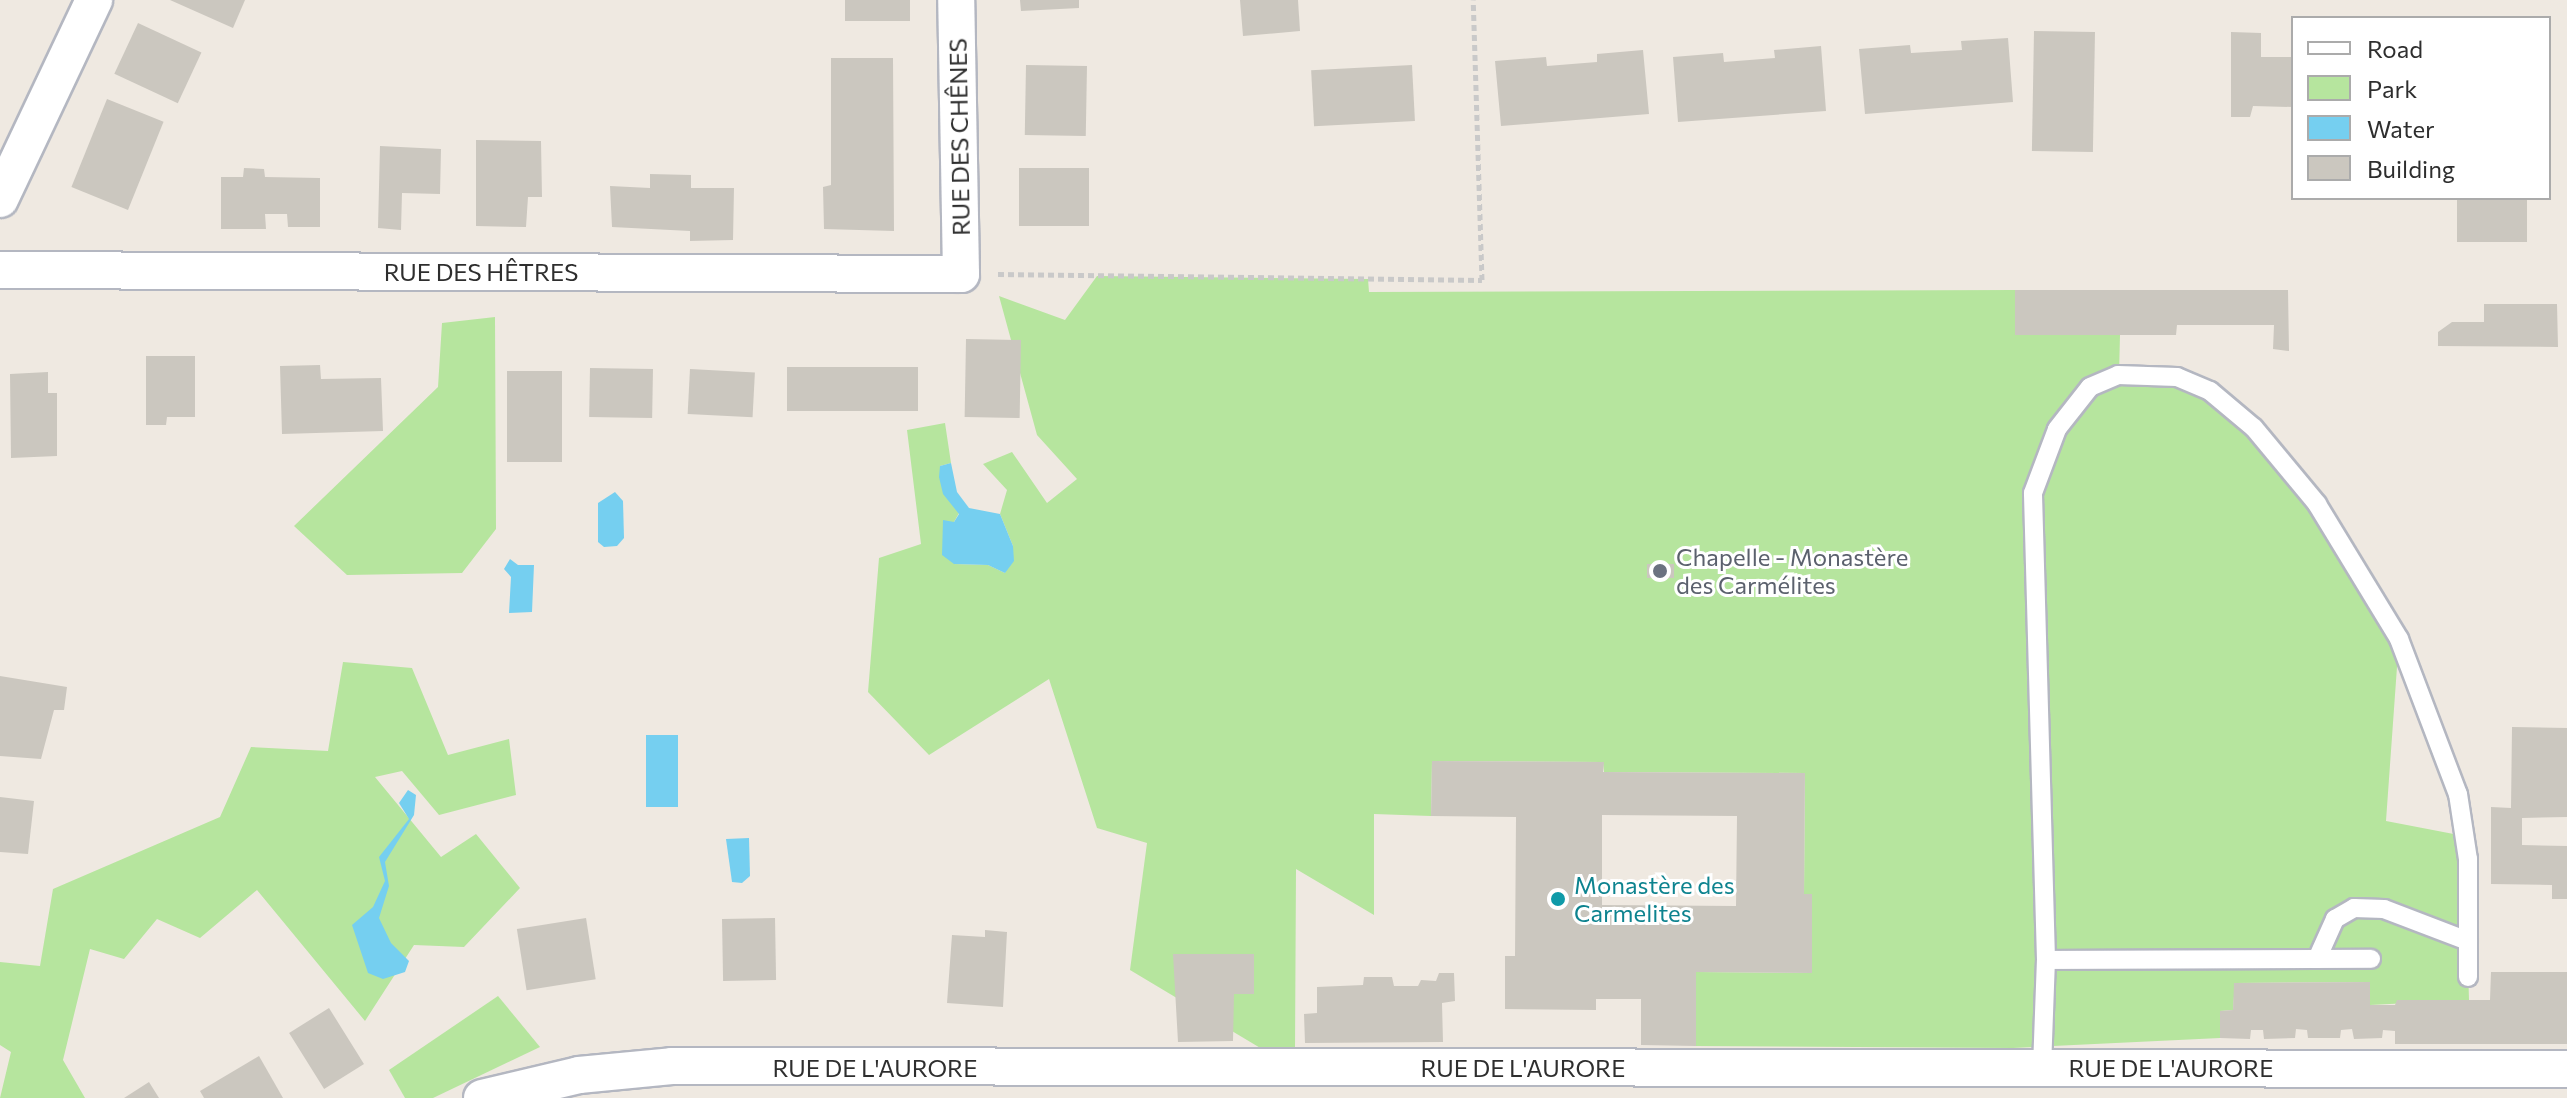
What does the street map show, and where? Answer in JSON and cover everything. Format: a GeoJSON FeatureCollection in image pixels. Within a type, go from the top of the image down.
{"type":"FeatureCollection","features":[{"type":"Feature","properties":{"kind":"street"},"geometry":{"type":"LineString","coordinates":[[0,199],[94,0]]}},
{"type":"Feature","properties":{"kind":"street","name":"RUE DES CHÊNES"},"geometry":{"type":"LineString","coordinates":[[956,0],[961,274]]}},
{"type":"Feature","properties":{"kind":"street","name":"RUE DES HÊTRES"},"geometry":{"type":"LineString","coordinates":[[0,270],[961,274]]}},
{"type":"Feature","properties":{"kind":"street","name":"RUE DE L'AURORE"},"geometry":{"type":"LineString","coordinates":[[482,1098],[579,1075],[672,1066],[875,1083],[1999,1083],[2042,1068],[2567,1069]]}},
{"type":"Feature","properties":{"kind":"lane"},"geometry":{"type":"LineString","coordinates":[[2042,1068],[2046,960],[2033,493],[2043,459],[2070,406],[2090,387],[2118,375],[2177,377],[2210,391],[2254,428],[2317,504],[2366,577],[2399,639],[2458,794],[2468,859],[2468,977]]}},
{"type":"Feature","properties":{"kind":"lane"},"geometry":{"type":"LineString","coordinates":[[2317,959],[2335,919],[2354,908],[2384,909],[2468,941]]}},
{"type":"Feature","properties":{"kind":"lane"},"geometry":{"type":"LineString","coordinates":[[2046,960],[2371,959]]}},
{"type":"Feature","properties":{"kind":"path"},"geometry":{"type":"LineString","coordinates":[[961,274],[1482,280],[1473,0]]}},
{"type":"Feature","properties":{"kind":"green space"},"geometry":{"type":"Polygon","coordinates":[[[1097,276],[1368,279],[1369,292],[2015,290],[2015,335],[2120,335],[2119,375],[2177,377],[2254,429],[2399,639],[2386,821],[2464,836],[2469,1000],[2370,1005],[2369,982],[2235,983],[2233,1010],[2220,1011],[2220,1038],[2013,1048],[1696,1046],[1696,972],[1812,973],[1812,895],[1804,894],[1805,773],[1604,772],[1603,762],[1432,761],[1431,816],[1374,814],[1374,915],[1296,869],[1295,1050],[1262,1049],[1130,970],[1147,843],[1097,828],[1049,679],[929,755],[868,692],[879,558],[921,544],[907,430],[945,423],[951,463],[940,466],[959,513],[954,522],[954,564],[988,565],[1005,573],[1013,546],[1000,514],[1007,490],[983,464],[1012,452],[1047,503],[1077,479],[1037,435],[999,296],[1065,320],[1097,276]]]}},
{"type":"Feature","properties":{"kind":"green space"},"geometry":{"type":"Polygon","coordinates":[[[495,317],[496,529],[462,573],[347,575],[294,526],[438,387],[442,323],[495,317]]]}},
{"type":"Feature","properties":{"kind":"green space"},"geometry":{"type":"Polygon","coordinates":[[[343,662],[412,668],[448,755],[509,739],[516,795],[439,815],[402,771],[375,777],[441,857],[476,834],[520,888],[464,947],[414,945],[365,1021],[257,890],[200,938],[157,919],[124,959],[90,949],[63,1060],[85,1098],[0,1098],[11,1052],[0,1045],[0,962],[40,966],[53,889],[220,817],[251,747],[328,751],[343,662]]]}},
{"type":"Feature","properties":{"kind":"green space"},"geometry":{"type":"Polygon","coordinates":[[[498,996],[540,1047],[433,1098],[405,1098],[389,1070],[498,996]]]}},
{"type":"Feature","properties":{"kind":"water"},"geometry":{"type":"Polygon","coordinates":[[[951,463],[957,492],[969,508],[1000,514],[1013,546],[1014,561],[1005,573],[988,565],[954,564],[942,555],[943,520],[954,522],[959,514],[943,494],[939,477],[940,466],[951,463]]]}},
{"type":"Feature","properties":{"kind":"water"},"geometry":{"type":"Polygon","coordinates":[[[615,492],[623,501],[624,538],[617,546],[604,547],[598,542],[598,503],[615,492]]]}},
{"type":"Feature","properties":{"kind":"water"},"geometry":{"type":"Polygon","coordinates":[[[510,559],[518,565],[534,565],[532,612],[509,613],[511,577],[504,569],[510,559]]]}},
{"type":"Feature","properties":{"kind":"water"},"geometry":{"type":"Polygon","coordinates":[[[646,735],[678,735],[678,807],[646,807],[646,735]]]}},
{"type":"Feature","properties":{"kind":"water"},"geometry":{"type":"Polygon","coordinates":[[[408,790],[416,795],[414,815],[385,862],[389,886],[379,918],[391,943],[409,961],[405,972],[383,979],[368,973],[352,925],[373,907],[385,881],[379,857],[409,819],[399,803],[408,790]]]}},
{"type":"Feature","properties":{"kind":"water"},"geometry":{"type":"Polygon","coordinates":[[[749,838],[750,876],[742,883],[732,882],[726,839],[749,838]]]}},
{"type":"Feature","properties":{"kind":"building"},"geometry":{"type":"Polygon","coordinates":[[[170,0],[245,0],[233,28],[170,0]]]}},
{"type":"Feature","properties":{"kind":"building"},"geometry":{"type":"Polygon","coordinates":[[[845,0],[910,0],[910,21],[845,21],[845,0]]]}},
{"type":"Feature","properties":{"kind":"building"},"geometry":{"type":"Polygon","coordinates":[[[1020,0],[1079,0],[1079,8],[1021,11],[1020,0]]]}},
{"type":"Feature","properties":{"kind":"building"},"geometry":{"type":"Polygon","coordinates":[[[1240,0],[1298,0],[1300,31],[1243,36],[1240,0]]]}},
{"type":"Feature","properties":{"kind":"building"},"geometry":{"type":"Polygon","coordinates":[[[138,23],[201,53],[178,103],[114,74],[138,23]]]}},
{"type":"Feature","properties":{"kind":"building"},"geometry":{"type":"Polygon","coordinates":[[[2034,31],[2095,32],[2093,152],[2032,151],[2034,31]]]}},
{"type":"Feature","properties":{"kind":"building"},"geometry":{"type":"Polygon","coordinates":[[[2231,32],[2261,33],[2261,57],[2291,57],[2291,107],[2253,106],[2250,117],[2231,117],[2231,32]]]}},
{"type":"Feature","properties":{"kind":"building"},"geometry":{"type":"Polygon","coordinates":[[[2008,38],[2013,102],[1865,114],[1859,49],[1910,45],[1911,53],[1962,50],[1961,41],[2008,38]]]}},
{"type":"Feature","properties":{"kind":"building"},"geometry":{"type":"Polygon","coordinates":[[[1821,46],[1826,111],[1678,122],[1673,57],[1723,53],[1724,62],[1775,58],[1774,50],[1821,46]]]}},
{"type":"Feature","properties":{"kind":"building"},"geometry":{"type":"Polygon","coordinates":[[[1643,50],[1649,114],[1501,126],[1495,61],[1546,57],[1547,66],[1597,62],[1597,54],[1643,50]]]}},
{"type":"Feature","properties":{"kind":"building"},"geometry":{"type":"Polygon","coordinates":[[[831,58],[893,58],[894,231],[824,229],[823,187],[831,185],[831,58]]]}},
{"type":"Feature","properties":{"kind":"building"},"geometry":{"type":"Polygon","coordinates":[[[1026,65],[1087,66],[1086,136],[1025,135],[1026,65]]]}},
{"type":"Feature","properties":{"kind":"building"},"geometry":{"type":"Polygon","coordinates":[[[1412,65],[1415,121],[1314,126],[1311,70],[1412,65]]]}},
{"type":"Feature","properties":{"kind":"building"},"geometry":{"type":"Polygon","coordinates":[[[107,99],[164,122],[128,210],[71,187],[107,99]]]}},
{"type":"Feature","properties":{"kind":"building"},"geometry":{"type":"Polygon","coordinates":[[[476,140],[541,141],[542,197],[528,197],[526,227],[476,226],[476,140]]]}},
{"type":"Feature","properties":{"kind":"building"},"geometry":{"type":"Polygon","coordinates":[[[380,146],[441,149],[440,194],[402,193],[401,230],[378,228],[380,146]]]}},
{"type":"Feature","properties":{"kind":"building"},"geometry":{"type":"Polygon","coordinates":[[[244,168],[264,169],[265,177],[320,178],[320,227],[288,227],[287,214],[265,214],[266,229],[221,229],[221,177],[243,177],[244,168]]]}},
{"type":"Feature","properties":{"kind":"building"},"geometry":{"type":"Polygon","coordinates":[[[1019,168],[1089,168],[1089,226],[1019,226],[1019,168]]]}},
{"type":"Feature","properties":{"kind":"building"},"geometry":{"type":"Polygon","coordinates":[[[650,174],[691,175],[691,188],[734,188],[733,240],[690,241],[690,231],[612,227],[610,186],[650,188],[650,174]]]}},
{"type":"Feature","properties":{"kind":"building"},"geometry":{"type":"Polygon","coordinates":[[[2457,200],[2527,200],[2527,242],[2457,242],[2457,200]]]}},
{"type":"Feature","properties":{"kind":"building"},"geometry":{"type":"Polygon","coordinates":[[[2015,290],[2288,290],[2289,351],[2273,349],[2274,325],[2177,325],[2176,335],[2015,335],[2015,290]]]}},
{"type":"Feature","properties":{"kind":"building"},"geometry":{"type":"Polygon","coordinates":[[[2484,304],[2557,304],[2558,347],[2438,346],[2438,332],[2452,322],[2484,322],[2484,304]]]}},
{"type":"Feature","properties":{"kind":"building"},"geometry":{"type":"Polygon","coordinates":[[[966,339],[1021,340],[1020,418],[965,417],[966,339]]]}},
{"type":"Feature","properties":{"kind":"building"},"geometry":{"type":"Polygon","coordinates":[[[146,356],[195,356],[195,417],[167,417],[166,425],[146,425],[146,356]]]}},
{"type":"Feature","properties":{"kind":"building"},"geometry":{"type":"Polygon","coordinates":[[[320,365],[321,379],[381,378],[383,431],[282,434],[280,366],[320,365]]]}},
{"type":"Feature","properties":{"kind":"building"},"geometry":{"type":"Polygon","coordinates":[[[787,367],[918,367],[918,411],[787,411],[787,367]]]}},
{"type":"Feature","properties":{"kind":"building"},"geometry":{"type":"Polygon","coordinates":[[[590,368],[653,369],[652,418],[589,417],[590,368]]]}},
{"type":"Feature","properties":{"kind":"building"},"geometry":{"type":"Polygon","coordinates":[[[690,369],[755,372],[753,417],[688,414],[690,369]]]}},
{"type":"Feature","properties":{"kind":"building"},"geometry":{"type":"Polygon","coordinates":[[[507,371],[562,371],[562,462],[507,462],[507,371]]]}},
{"type":"Feature","properties":{"kind":"building"},"geometry":{"type":"Polygon","coordinates":[[[48,372],[48,393],[57,393],[57,456],[11,458],[10,374],[48,372]]]}},
{"type":"Feature","properties":{"kind":"building","name":"Chapelle - Monastère des Carmélites"},"geometry":{"type":"Polygon","coordinates":[[[1647,564],[1674,564],[1674,578],[1647,578],[1647,564]]]}},
{"type":"Feature","properties":{"kind":"building"},"geometry":{"type":"Polygon","coordinates":[[[0,676],[67,687],[64,710],[54,710],[41,759],[0,756],[0,676]]]}},
{"type":"Feature","properties":{"kind":"building"},"geometry":{"type":"Polygon","coordinates":[[[2512,727],[2567,728],[2567,817],[2522,818],[2522,845],[2567,846],[2567,899],[2552,899],[2552,885],[2491,884],[2491,807],[2511,808],[2512,727]]]}},
{"type":"Feature","properties":{"kind":"building","name":"Monastère des Carmelites"},"geometry":{"type":"Polygon","coordinates":[[[1432,761],[1604,762],[1603,772],[1805,773],[1804,894],[1812,894],[1812,973],[1696,972],[1696,1046],[1641,1045],[1641,999],[1596,999],[1596,1010],[1505,1009],[1505,956],[1515,956],[1516,817],[1431,816],[1432,761]],[[1602,815],[1602,905],[1736,906],[1737,816],[1602,815]]]}},
{"type":"Feature","properties":{"kind":"building"},"geometry":{"type":"Polygon","coordinates":[[[0,797],[34,801],[28,854],[0,852],[0,797]]]}},
{"type":"Feature","properties":{"kind":"building"},"geometry":{"type":"Polygon","coordinates":[[[586,918],[596,979],[527,990],[517,929],[586,918]]]}},
{"type":"Feature","properties":{"kind":"building"},"geometry":{"type":"Polygon","coordinates":[[[775,918],[776,980],[723,981],[722,919],[775,918]]]}},
{"type":"Feature","properties":{"kind":"building"},"geometry":{"type":"Polygon","coordinates":[[[985,930],[1007,932],[1003,1007],[947,1003],[952,935],[985,937],[985,930]]]}},
{"type":"Feature","properties":{"kind":"building"},"geometry":{"type":"Polygon","coordinates":[[[1173,954],[1254,954],[1254,994],[1234,994],[1233,1041],[1178,1042],[1173,954]]]}},
{"type":"Feature","properties":{"kind":"building"},"geometry":{"type":"Polygon","coordinates":[[[2491,972],[2567,972],[2567,1044],[2395,1044],[2395,1031],[2383,1030],[2382,1038],[2354,1039],[2352,1029],[2341,1030],[2340,1038],[2308,1038],[2307,1030],[2296,1029],[2295,1038],[2264,1039],[2263,1030],[2251,1030],[2250,1039],[2220,1038],[2220,1011],[2233,1010],[2234,983],[2370,982],[2370,1005],[2395,1005],[2397,1000],[2490,1000],[2491,972]]]}},
{"type":"Feature","properties":{"kind":"building"},"geometry":{"type":"Polygon","coordinates":[[[1439,973],[1454,973],[1455,1001],[1442,1003],[1443,1042],[1305,1043],[1304,1014],[1317,1013],[1317,987],[1363,985],[1364,977],[1392,977],[1394,986],[1418,986],[1421,980],[1436,981],[1439,973]]]}},
{"type":"Feature","properties":{"kind":"building"},"geometry":{"type":"Polygon","coordinates":[[[329,1008],[364,1064],[324,1089],[289,1033],[329,1008]]]}},
{"type":"Feature","properties":{"kind":"building"},"geometry":{"type":"Polygon","coordinates":[[[259,1056],[283,1098],[204,1098],[200,1091],[259,1056]]]}},
{"type":"Feature","properties":{"kind":"building"},"geometry":{"type":"Polygon","coordinates":[[[149,1082],[159,1098],[124,1098],[149,1082]]]}},
{"type":"Feature","properties":{"kind":"place","name":"Chapelle - Monastère des Carmélites"},"geometry":{"type":"Point","coordinates":[1660,571]}},
{"type":"Feature","properties":{"kind":"place","name":"Monastère des Carmelites"},"geometry":{"type":"Point","coordinates":[1558,899]}}]}
